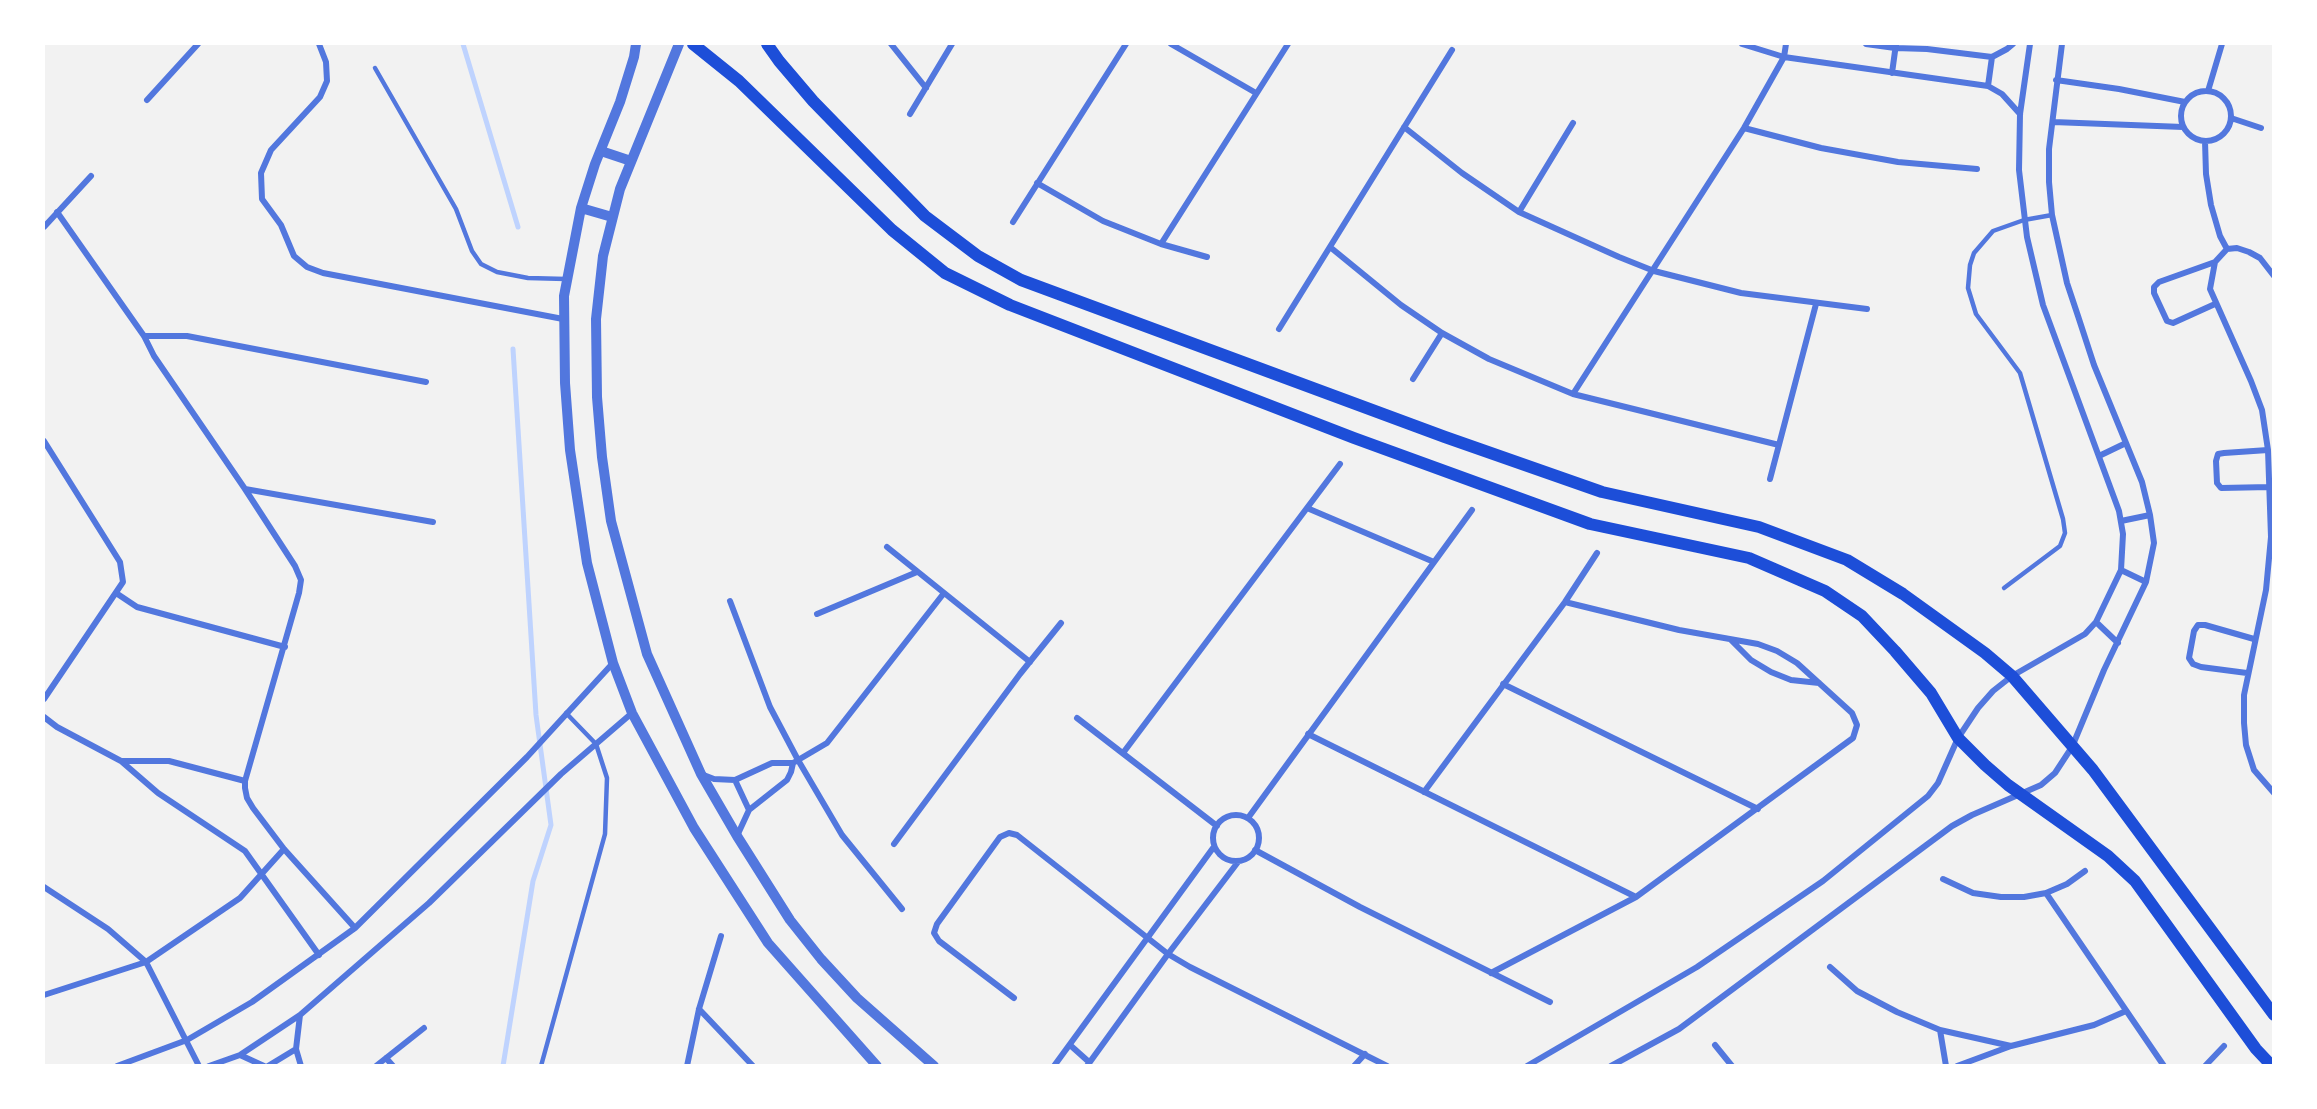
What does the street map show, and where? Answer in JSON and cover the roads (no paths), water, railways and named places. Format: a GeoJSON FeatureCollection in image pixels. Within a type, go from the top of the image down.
{"type":"FeatureCollection","features":[{"type":"Feature","properties":{"kind":"main road"},"geometry":{"type":"LineString","coordinates":[[693,44],[740,81],[892,230],[945,273],[1010,306],[1343,434],[1590,524],[1749,558],[1825,591],[1862,616],[1895,651],[1931,693],[1959,738],[1985,765],[2008,785],[2108,856],[2135,881],[2256,1049],[2272,1065]]}},
{"type":"Feature","properties":{"kind":"main road"},"geometry":{"type":"LineString","coordinates":[[767,44],[813,101],[926,216],[978,256],[1021,280],[1602,492],[1759,527],[1847,560],[1903,594],[1985,653],[2012,676],[2094,770],[2274,1016]]}},
{"type":"Feature","properties":{"kind":"street"},"geometry":{"type":"LineString","coordinates":[[147,100],[198,44]]}},
{"type":"Feature","properties":{"kind":"street"},"geometry":{"type":"LineString","coordinates":[[319,44],[326,62],[327,81],[320,97],[271,150],[261,173],[262,199],[281,225],[294,256],[307,267],[323,273],[563,319]]}},
{"type":"Feature","properties":{"kind":"street"},"geometry":{"type":"LineString","coordinates":[[636,44],[620,102],[581,208],[566,279],[563,319],[570,450],[587,563],[613,663],[633,713],[694,828],[768,943],[878,1065]]}},
{"type":"Feature","properties":{"kind":"street"},"geometry":{"type":"LineString","coordinates":[[679,44],[631,161],[612,217],[603,256],[596,319],[597,397],[611,521],[647,654],[701,774],[736,836],[790,920],[821,959],[857,998],[934,1065]]}},
{"type":"Feature","properties":{"kind":"street"},"geometry":{"type":"LineString","coordinates":[[891,44],[926,88]]}},
{"type":"Feature","properties":{"kind":"street"},"geometry":{"type":"LineString","coordinates":[[910,114],[952,44]]}},
{"type":"Feature","properties":{"kind":"street"},"geometry":{"type":"LineString","coordinates":[[1013,222],[1126,44]]}},
{"type":"Feature","properties":{"kind":"street"},"geometry":{"type":"LineString","coordinates":[[1171,44],[1256,93]]}},
{"type":"Feature","properties":{"kind":"street"},"geometry":{"type":"LineString","coordinates":[[1161,244],[1288,44]]}},
{"type":"Feature","properties":{"kind":"street"},"geometry":{"type":"LineString","coordinates":[[1742,44],[1784,57],[1988,86],[2002,94],[2019,114]]}},
{"type":"Feature","properties":{"kind":"street"},"geometry":{"type":"LineString","coordinates":[[1573,394],[1744,128],[1784,57],[1786,44]]}},
{"type":"Feature","properties":{"kind":"street"},"geometry":{"type":"LineString","coordinates":[[1866,44],[1992,57],[2013,44]]}},
{"type":"Feature","properties":{"kind":"street"},"geometry":{"type":"LineString","coordinates":[[1527,1065],[1697,967],[1823,881],[1928,796],[1938,783],[1959,738],[1978,708],[1993,691],[2012,676],[2085,634],[2096,622],[2121,570],[2123,534],[2119,511],[2043,304],[2024,220],[2019,170],[2019,114],[2030,44]]}},
{"type":"Feature","properties":{"kind":"street"},"geometry":{"type":"LineString","coordinates":[[1611,1065],[1679,1029],[1952,826],[2041,785],[2055,773],[2072,747],[2146,582],[2154,543],[2142,482],[2078,316],[2062,262],[2052,215],[2049,182],[2052,122],[2062,44]]}},
{"type":"Feature","properties":{"kind":"street"},"geometry":{"type":"LineString","coordinates":[[2208,91],[2222,44]]}},
{"type":"Feature","properties":{"kind":"street"},"geometry":{"type":"LineString","coordinates":[[1892,73],[1896,46]]}},
{"type":"Feature","properties":{"kind":"street"},"geometry":{"type":"LineString","coordinates":[[1279,329],[1452,50]]}},
{"type":"Feature","properties":{"kind":"street"},"geometry":{"type":"LineString","coordinates":[[1988,86],[1992,57]]}},
{"type":"Feature","properties":{"kind":"street"},"geometry":{"type":"LineString","coordinates":[[2056,80],[2186,102]]}},
{"type":"Feature","properties":{"kind":"street"},"geometry":{"type":"LineString","coordinates":[[2208,91],[2218,94],[2225,100],[2230,108],[2231,118],[2229,127],[2223,135],[2214,140],[2205,141],[2192,137],[2183,127],[2181,114],[2186,102],[2195,93],[2208,91]]}},
{"type":"Feature","properties":{"kind":"street"},"geometry":{"type":"LineString","coordinates":[[2231,118],[2261,128]]}},
{"type":"Feature","properties":{"kind":"street"},"geometry":{"type":"LineString","coordinates":[[2052,122],[2183,127]]}},
{"type":"Feature","properties":{"kind":"street"},"geometry":{"type":"LineString","coordinates":[[1519,212],[1573,123]]}},
{"type":"Feature","properties":{"kind":"street"},"geometry":{"type":"LineString","coordinates":[[1404,127],[1462,173],[1519,212],[1576,239],[1654,271],[1741,293],[1867,309]]}},
{"type":"Feature","properties":{"kind":"street"},"geometry":{"type":"LineString","coordinates":[[1744,128],[1821,148],[1898,162],[1977,169]]}},
{"type":"Feature","properties":{"kind":"street"},"geometry":{"type":"LineString","coordinates":[[2205,141],[2206,174],[2211,205],[2220,236],[2227,249]]}},
{"type":"Feature","properties":{"kind":"street"},"geometry":{"type":"LineString","coordinates":[[601,151],[631,161]]}},
{"type":"Feature","properties":{"kind":"street"},"geometry":{"type":"LineString","coordinates":[[44,227],[91,176]]}},
{"type":"Feature","properties":{"kind":"street"},"geometry":{"type":"LineString","coordinates":[[1037,183],[1103,221],[1161,244],[1207,257]]}},
{"type":"Feature","properties":{"kind":"street"},"geometry":{"type":"LineString","coordinates":[[581,208],[612,217]]}},
{"type":"Feature","properties":{"kind":"street"},"geometry":{"type":"LineString","coordinates":[[57,212],[144,336],[154,356],[246,489],[295,566],[301,580],[285,646],[246,781],[247,798],[284,849],[355,928]]}},
{"type":"Feature","properties":{"kind":"street"},"geometry":{"type":"LineString","coordinates":[[1330,247],[1401,305],[1442,333],[1489,359],[1573,394],[1779,446]]}},
{"type":"Feature","properties":{"kind":"street"},"geometry":{"type":"LineString","coordinates":[[2215,304],[2173,323],[2167,321],[2154,293],[2154,287],[2159,282],[2215,262],[2227,249],[2237,248],[2260,258],[2274,276]]}},
{"type":"Feature","properties":{"kind":"street"},"geometry":{"type":"LineString","coordinates":[[2215,262],[2210,289],[2262,411],[2271,460],[2271,537],[2266,590],[2244,696],[2246,745],[2254,770],[2274,793]]}},
{"type":"Feature","properties":{"kind":"street"},"geometry":{"type":"LineString","coordinates":[[1770,479],[1816,304]]}},
{"type":"Feature","properties":{"kind":"street"},"geometry":{"type":"LineString","coordinates":[[1413,379],[1442,333]]}},
{"type":"Feature","properties":{"kind":"street"},"geometry":{"type":"LineString","coordinates":[[144,336],[187,336],[426,382]]}},
{"type":"Feature","properties":{"kind":"street"},"geometry":{"type":"LineString","coordinates":[[44,441],[120,562],[123,582],[44,699]]}},
{"type":"Feature","properties":{"kind":"street"},"geometry":{"type":"LineString","coordinates":[[2099,456],[2126,443]]}},
{"type":"Feature","properties":{"kind":"street"},"geometry":{"type":"LineString","coordinates":[[2268,450],[2218,454],[2217,483],[2221,488],[2270,487]]}},
{"type":"Feature","properties":{"kind":"street"},"geometry":{"type":"LineString","coordinates":[[1123,753],[1340,464]]}},
{"type":"Feature","properties":{"kind":"street"},"geometry":{"type":"LineString","coordinates":[[246,489],[433,522]]}},
{"type":"Feature","properties":{"kind":"street"},"geometry":{"type":"LineString","coordinates":[[1306,508],[1434,562]]}},
{"type":"Feature","properties":{"kind":"street"},"geometry":{"type":"LineString","coordinates":[[1248,818],[1472,510]]}},
{"type":"Feature","properties":{"kind":"street"},"geometry":{"type":"LineString","coordinates":[[2121,521],[2150,514]]}},
{"type":"Feature","properties":{"kind":"street"},"geometry":{"type":"LineString","coordinates":[[887,547],[1030,662]]}},
{"type":"Feature","properties":{"kind":"street"},"geometry":{"type":"LineString","coordinates":[[1424,792],[1565,602],[1597,553]]}},
{"type":"Feature","properties":{"kind":"street"},"geometry":{"type":"LineString","coordinates":[[2121,570],[2146,582]]}},
{"type":"Feature","properties":{"kind":"street"},"geometry":{"type":"LineString","coordinates":[[817,614],[917,572]]}},
{"type":"Feature","properties":{"kind":"street"},"geometry":{"type":"LineString","coordinates":[[116,593],[137,607],[285,646]]}},
{"type":"Feature","properties":{"kind":"street"},"geometry":{"type":"LineString","coordinates":[[701,774],[735,780],[772,763],[795,761],[827,743],[944,593]]}},
{"type":"Feature","properties":{"kind":"street"},"geometry":{"type":"LineString","coordinates":[[730,601],[770,707],[795,761],[842,835],[902,909]]}},
{"type":"Feature","properties":{"kind":"street"},"geometry":{"type":"LineString","coordinates":[[1491,973],[1636,897],[1853,738],[1857,725],[1851,712],[1820,683],[1797,663],[1777,651],[1758,644],[1732,641],[1565,602]]}},
{"type":"Feature","properties":{"kind":"street"},"geometry":{"type":"LineString","coordinates":[[2096,622],[2118,643]]}},
{"type":"Feature","properties":{"kind":"street"},"geometry":{"type":"LineString","coordinates":[[894,844],[1061,623]]}},
{"type":"Feature","properties":{"kind":"street"},"geometry":{"type":"LineString","coordinates":[[2247,674],[2193,664],[2189,658],[2194,631],[2198,625],[2205,625],[2254,639]]}},
{"type":"Feature","properties":{"kind":"street"},"geometry":{"type":"LineString","coordinates":[[1732,641],[1751,660],[1771,672],[1791,680],[1820,683]]}},
{"type":"Feature","properties":{"kind":"street"},"geometry":{"type":"LineString","coordinates":[[117,1065],[187,1040],[252,1002],[355,928],[527,756],[613,663]]}},
{"type":"Feature","properties":{"kind":"street"},"geometry":{"type":"LineString","coordinates":[[1503,684],[1758,809]]}},
{"type":"Feature","properties":{"kind":"street"},"geometry":{"type":"LineString","coordinates":[[209,1065],[240,1055],[300,1015],[429,903],[561,774],[633,713]]}},
{"type":"Feature","properties":{"kind":"street"},"geometry":{"type":"LineString","coordinates":[[44,717],[57,727],[121,761],[158,793],[246,851],[320,955]]}},
{"type":"Feature","properties":{"kind":"street"},"geometry":{"type":"LineString","coordinates":[[1077,718],[1217,826]]}},
{"type":"Feature","properties":{"kind":"street"},"geometry":{"type":"LineString","coordinates":[[1308,734],[1636,897]]}},
{"type":"Feature","properties":{"kind":"street"},"geometry":{"type":"LineString","coordinates":[[121,761],[170,761],[246,781]]}},
{"type":"Feature","properties":{"kind":"street"},"geometry":{"type":"LineString","coordinates":[[736,836],[750,810],[787,780],[795,761]]}},
{"type":"Feature","properties":{"kind":"street"},"geometry":{"type":"LineString","coordinates":[[735,780],[750,810]]}},
{"type":"Feature","properties":{"kind":"street"},"geometry":{"type":"LineString","coordinates":[[1070,1045],[1088,1064],[1238,862],[1251,856],[1259,844],[1258,829],[1248,818],[1234,815],[1220,820],[1212,833],[1213,848],[1223,859],[1238,862]]}},
{"type":"Feature","properties":{"kind":"street"},"geometry":{"type":"LineString","coordinates":[[1014,998],[939,941],[934,933],[937,924],[1000,837],[1009,833],[1017,835],[1168,954],[1387,1065]]}},
{"type":"Feature","properties":{"kind":"street"},"geometry":{"type":"LineString","coordinates":[[1054,1065],[1213,848]]}},
{"type":"Feature","properties":{"kind":"street"},"geometry":{"type":"LineString","coordinates":[[44,994],[146,962],[240,898],[284,849]]}},
{"type":"Feature","properties":{"kind":"street"},"geometry":{"type":"LineString","coordinates":[[1255,850],[1360,907],[1550,1002]]}},
{"type":"Feature","properties":{"kind":"street"},"geometry":{"type":"LineString","coordinates":[[1943,879],[1973,892],[2001,897],[2024,897],[2046,893],[2067,884],[2085,871]]}},
{"type":"Feature","properties":{"kind":"street"},"geometry":{"type":"LineString","coordinates":[[44,887],[108,929],[146,962],[199,1065]]}},
{"type":"Feature","properties":{"kind":"street"},"geometry":{"type":"LineString","coordinates":[[2046,893],[2164,1065]]}},
{"type":"Feature","properties":{"kind":"street"},"geometry":{"type":"LineString","coordinates":[[687,1065],[699,1009],[721,936]]}},
{"type":"Feature","properties":{"kind":"street"},"geometry":{"type":"LineString","coordinates":[[1830,967],[1857,991],[1897,1012],[1940,1030],[2011,1046]]}},
{"type":"Feature","properties":{"kind":"street"},"geometry":{"type":"LineString","coordinates":[[699,1009],[753,1065]]}},
{"type":"Feature","properties":{"kind":"street"},"geometry":{"type":"LineString","coordinates":[[1957,1065],[2011,1046],[2094,1025],[2126,1011]]}},
{"type":"Feature","properties":{"kind":"street"},"geometry":{"type":"LineString","coordinates":[[300,1015],[296,1049],[301,1065]]}},
{"type":"Feature","properties":{"kind":"street"},"geometry":{"type":"LineString","coordinates":[[376,1065],[424,1028]]}},
{"type":"Feature","properties":{"kind":"street"},"geometry":{"type":"LineString","coordinates":[[1940,1030],[1946,1065]]}},
{"type":"Feature","properties":{"kind":"street"},"geometry":{"type":"LineString","coordinates":[[1715,1045],[1732,1065]]}},
{"type":"Feature","properties":{"kind":"street"},"geometry":{"type":"LineString","coordinates":[[2205,1065],[2224,1046]]}},
{"type":"Feature","properties":{"kind":"street"},"geometry":{"type":"LineString","coordinates":[[240,1055],[266,1065],[296,1049]]}},
{"type":"Feature","properties":{"kind":"street"},"geometry":{"type":"LineString","coordinates":[[1354,1065],[1365,1054]]}},
{"type":"Feature","properties":{"kind":"street"},"geometry":{"type":"LineString","coordinates":[[386,1058],[393,1065]]}},
{"type":"Feature","properties":{"kind":"lane"},"geometry":{"type":"LineString","coordinates":[[375,68],[456,209],[472,251],[481,264],[497,272],[528,278],[566,279]]}},
{"type":"Feature","properties":{"kind":"lane"},"geometry":{"type":"LineString","coordinates":[[2004,588],[2060,546],[2065,533],[2019,373],[1976,314],[1968,288],[1970,265],[1974,252],[1993,231],[2024,220],[2052,215]]}},
{"type":"Feature","properties":{"kind":"lane"},"geometry":{"type":"LineString","coordinates":[[541,1065],[605,834],[607,778],[596,744],[566,713]]}},
{"type":"Feature","properties":{"kind":"waterway"},"geometry":{"type":"LineString","coordinates":[[463,44],[518,227]]}},
{"type":"Feature","properties":{"kind":"waterway"},"geometry":{"type":"LineString","coordinates":[[503,1066],[533,881],[551,825],[536,715],[513,349]]}}]}
